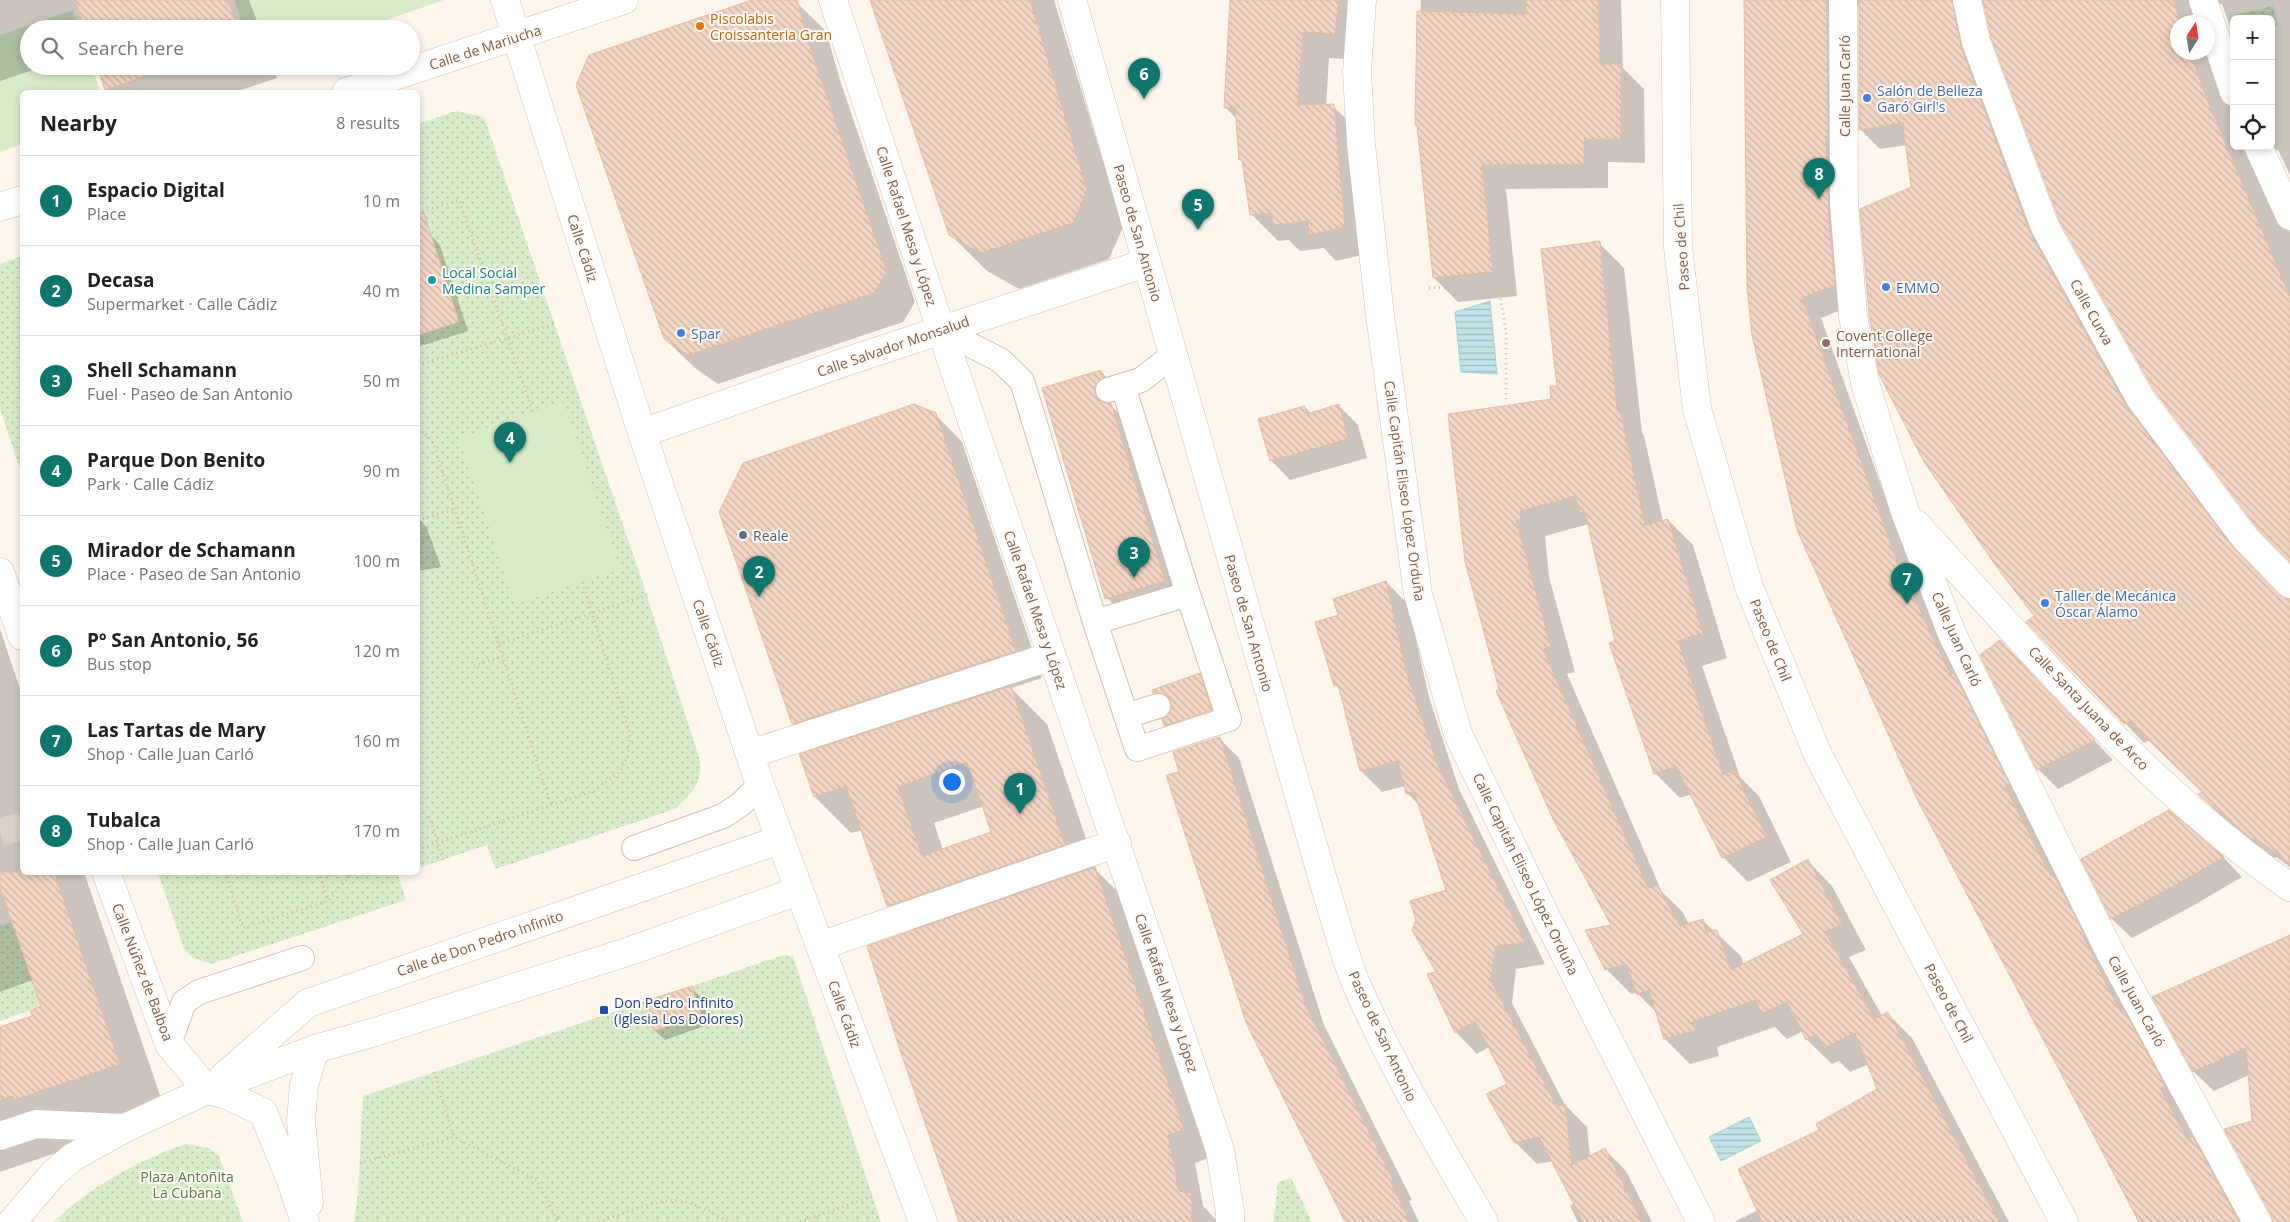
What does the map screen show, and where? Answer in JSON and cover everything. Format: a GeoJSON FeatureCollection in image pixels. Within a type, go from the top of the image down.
{"type":"FeatureCollection","features":[{"type":"Feature","properties":{"kind":"street","name":"Calle Cádiz"},"geometry":{"type":"LineString","coordinates":[[505,0],[642,433],[760,785],[922,1222]]}},
{"type":"Feature","properties":{"kind":"street","name":"Calle de Mariucha"},"geometry":{"type":"LineString","coordinates":[[420,68],[624,0]]}},
{"type":"Feature","properties":{"kind":"street","name":"Calle Rafael Mesa y López"},"geometry":{"type":"LineString","coordinates":[[833,0],[941,330],[1220,1150],[1230,1222]]}},
{"type":"Feature","properties":{"kind":"street","name":"Paseo de San Antonio"},"geometry":{"type":"LineString","coordinates":[[1072,0],[1325,888],[1355,980],[1401,1077],[1484,1222]]}},
{"type":"Feature","properties":{"kind":"street","name":"Calle Capitán Eliseo López Orduña"},"geometry":{"type":"LineString","coordinates":[[1362,0],[1357,72],[1361,144],[1380,315],[1418,594],[1458,734],[1546,917],[1701,1222]]}},
{"type":"Feature","properties":{"kind":"street","name":"Paseo de Chil"},"geometry":{"type":"LineString","coordinates":[[1676,0],[1678,247],[1696,399],[1749,587],[1818,755],[2064,1222]]}},
{"type":"Feature","properties":{"kind":"street","name":"Calle Juan Carló"},"geometry":{"type":"LineString","coordinates":[[1843,0],[1844,204],[1853,316],[1865,383],[1905,512],[1956,643],[2111,954],[2257,1222]]}},
{"type":"Feature","properties":{"kind":"street","name":"Calle Curva"},"geometry":{"type":"LineString","coordinates":[[1967,0],[1976,42],[2042,218],[2069,270],[2140,398],[2245,538],[2290,584]]}},
{"type":"Feature","properties":{"kind":"street"},"geometry":{"type":"LineString","coordinates":[[2203,0],[2230,80]]}},
{"type":"Feature","properties":{"kind":"street","name":"Calle de Mariucha"},"geometry":{"type":"LineString","coordinates":[[352,90],[399,75]]}},
{"type":"Feature","properties":{"kind":"street"},"geometry":{"type":"LineString","coordinates":[[2260,150],[2290,216]]}},
{"type":"Feature","properties":{"kind":"street"},"geometry":{"type":"LineString","coordinates":[[0,207],[20,201]]}},
{"type":"Feature","properties":{"kind":"street","name":"Calle Salvador Monsalud"},"geometry":{"type":"LineString","coordinates":[[642,433],[941,330],[1146,263]]}},
{"type":"Feature","properties":{"kind":"street","name":"Calle Santa Juana de Arco"},"geometry":{"type":"LineString","coordinates":[[1905,512],[2125,749],[2205,821],[2290,887]]}},
{"type":"Feature","properties":{"kind":"street"},"geometry":{"type":"LineString","coordinates":[[0,572],[20,630]]}},
{"type":"Feature","properties":{"kind":"street"},"geometry":{"type":"LineString","coordinates":[[750,754],[1052,656]]}},
{"type":"Feature","properties":{"kind":"street","name":"Calle de Don Pedro Infinito"},"geometry":{"type":"LineString","coordinates":[[207,1090],[308,1003],[779,840]]}},
{"type":"Feature","properties":{"kind":"street"},"geometry":{"type":"LineString","coordinates":[[820,946],[1117,843]]}},
{"type":"Feature","properties":{"kind":"street","name":"Calle Núñez de Balboa"},"geometry":{"type":"LineString","coordinates":[[107,875],[169,1044],[207,1090]]}},
{"type":"Feature","properties":{"kind":"street","name":"Calle de Don Pedro Infinito"},"geometry":{"type":"LineString","coordinates":[[12,1222],[31,1197],[53,1174],[73,1158],[125,1128],[207,1090],[315,1049],[375,1032],[630,951],[798,891]]}},
{"type":"Feature","properties":{"kind":"street"},"geometry":{"type":"LineString","coordinates":[[311,1222],[302,1121],[304,1085],[315,1049]]}},
{"type":"Feature","properties":{"kind":"street"},"geometry":{"type":"LineString","coordinates":[[207,1090],[227,1095],[263,1112],[306,1222]]}},
{"type":"Feature","properties":{"kind":"street"},"geometry":{"type":"LineString","coordinates":[[0,1136],[36,1124],[125,1128]]}},
{"type":"Feature","properties":{"kind":"lane"},"geometry":{"type":"LineString","coordinates":[[941,330],[1000,360],[1022,381],[1041,413],[1089,572],[1095,622],[1136,749],[1229,719],[1214,690],[1188,594],[1165,549],[1115,388],[1141,380],[1172,356]]}},
{"type":"Feature","properties":{"kind":"lane"},"geometry":{"type":"LineString","coordinates":[[1095,622],[1188,594]]}},
{"type":"Feature","properties":{"kind":"lane"},"geometry":{"type":"LineString","coordinates":[[1126,716],[1158,706]]}},
{"type":"Feature","properties":{"kind":"lane"},"geometry":{"type":"LineString","coordinates":[[634,848],[723,816],[741,804],[760,785]]}},
{"type":"Feature","properties":{"kind":"lane"},"geometry":{"type":"LineString","coordinates":[[169,1044],[184,1002],[199,992],[302,958]]}},
{"type":"Feature","properties":{"kind":"path"},"geometry":{"type":"LineString","coordinates":[[420,212],[459,200],[533,412]]}},
{"type":"Feature","properties":{"kind":"path"},"geometry":{"type":"LineString","coordinates":[[1489,272],[1489,278],[1498,290],[1506,333],[1506,400]]}},
{"type":"Feature","properties":{"kind":"path"},"geometry":{"type":"LineString","coordinates":[[1429,288],[1469,287],[1498,290]]}},
{"type":"Feature","properties":{"kind":"path"},"geometry":{"type":"LineString","coordinates":[[420,364],[554,324]]}},
{"type":"Feature","properties":{"kind":"path"},"geometry":{"type":"LineString","coordinates":[[420,430],[432,440],[551,805]]}},
{"type":"Feature","properties":{"kind":"path"},"geometry":{"type":"LineString","coordinates":[[420,519],[455,509]]}},
{"type":"Feature","properties":{"kind":"path"},"geometry":{"type":"LineString","coordinates":[[420,849],[594,791],[621,771],[628,754],[630,734],[582,581]]}},
{"type":"Feature","properties":{"kind":"path"},"geometry":{"type":"LineString","coordinates":[[499,644],[647,596]]}},
{"type":"Feature","properties":{"kind":"path"},"geometry":{"type":"LineString","coordinates":[[474,666],[503,656]]}},
{"type":"Feature","properties":{"kind":"path"},"geometry":{"type":"LineString","coordinates":[[429,816],[443,860]]}},
{"type":"Feature","properties":{"kind":"path"},"geometry":{"type":"LineString","coordinates":[[226,875],[243,928],[328,901],[350,875]]}},
{"type":"Feature","properties":{"kind":"path"},"geometry":{"type":"LineString","coordinates":[[319,875],[328,901]]}},
{"type":"Feature","properties":{"kind":"path"},"geometry":{"type":"LineString","coordinates":[[434,1072],[454,1137]]}},
{"type":"Feature","properties":{"kind":"path"},"geometry":{"type":"LineString","coordinates":[[360,1163],[454,1137],[537,1180],[558,1222]]}},
{"type":"Feature","properties":{"kind":"path"},"geometry":{"type":"LineString","coordinates":[[800,1222],[873,1196]]}},
{"type":"Feature","properties":{"kind":"path"},"geometry":{"type":"LineString","coordinates":[[599,1222],[666,1201],[685,1202],[702,1208],[728,1222]]}},
{"type":"Feature","properties":{"kind":"green space"},"geometry":{"type":"Polygon","coordinates":[[[234,0],[444,0],[386,20],[241,20],[234,0]]]}},
{"type":"Feature","properties":{"kind":"green space"},"geometry":{"type":"Polygon","coordinates":[[[2273,6],[2278,25],[2275,27],[2275,15],[2234,15],[2273,6]]]}},
{"type":"Feature","properties":{"kind":"green space"},"geometry":{"type":"Polygon","coordinates":[[[73,10],[76,20],[44,20],[73,10]]]}},
{"type":"Feature","properties":{"kind":"green space"},"geometry":{"type":"Polygon","coordinates":[[[20,28],[20,75],[95,75],[99,90],[20,90],[20,145],[0,152],[0,35],[20,28]]]}},
{"type":"Feature","properties":{"kind":"green space"},"geometry":{"type":"Polygon","coordinates":[[[456,111],[484,117],[638,569],[700,760],[699,775],[694,788],[675,809],[495,869],[487,845],[420,867],[420,123],[456,111]]]}},
{"type":"Feature","properties":{"kind":"green space"},"geometry":{"type":"Polygon","coordinates":[[[20,257],[20,469],[0,409],[0,264],[20,257]]]}},
{"type":"Feature","properties":{"kind":"green space"},"geometry":{"type":"Polygon","coordinates":[[[563,402],[620,568],[516,604],[458,438],[563,402]]]}},
{"type":"Feature","properties":{"kind":"green space"},"geometry":{"type":"Polygon","coordinates":[[[159,875],[398,875],[406,900],[211,964],[192,957],[184,949],[159,875]]]}},
{"type":"Feature","properties":{"kind":"green space"},"geometry":{"type":"Polygon","coordinates":[[[12,922],[41,1006],[0,1021],[0,926],[12,922]]]}},
{"type":"Feature","properties":{"kind":"green space"},"geometry":{"type":"Polygon","coordinates":[[[784,955],[793,956],[881,1222],[354,1222],[358,1193],[363,1096],[784,955]]]}},
{"type":"Feature","properties":{"kind":"green space","name":"Plaza Antoñita La Cubana"},"geometry":{"type":"Polygon","coordinates":[[[185,1144],[209,1148],[219,1156],[243,1222],[53,1222],[83,1197],[115,1176],[185,1144]]]}},
{"type":"Feature","properties":{"kind":"green space"},"geometry":{"type":"Polygon","coordinates":[[[1291,1178],[1312,1222],[1273,1222],[1278,1182],[1291,1178]]]}},
{"type":"Feature","properties":{"kind":"water"},"geometry":{"type":"Polygon","coordinates":[[[1490,301],[1497,374],[1461,372],[1455,312],[1490,301]]]}},
{"type":"Feature","properties":{"kind":"water"},"geometry":{"type":"Polygon","coordinates":[[[1749,1117],[1761,1141],[1721,1161],[1709,1137],[1749,1117]]]}},
{"type":"Feature","properties":{"kind":"building"},"geometry":{"type":"Polygon","coordinates":[[[75,0],[228,0],[235,20],[82,20],[75,0]]]}},
{"type":"Feature","properties":{"kind":"building"},"geometry":{"type":"Polygon","coordinates":[[[752,0],[797,0],[811,50],[887,272],[874,293],[688,355],[664,339],[576,85],[589,55],[752,0]]]}},
{"type":"Feature","properties":{"kind":"building"},"geometry":{"type":"Polygon","coordinates":[[[870,0],[1030,0],[1087,190],[1073,223],[981,253],[949,235],[870,0]]]}},
{"type":"Feature","properties":{"kind":"building"},"geometry":{"type":"Polygon","coordinates":[[[1230,0],[1339,0],[1335,34],[1303,32],[1298,105],[1334,104],[1345,227],[1309,235],[1308,221],[1273,225],[1272,213],[1250,215],[1242,160],[1239,160],[1235,107],[1224,108],[1230,0]]]}},
{"type":"Feature","properties":{"kind":"building"},"geometry":{"type":"Polygon","coordinates":[[[1525,0],[1598,0],[1600,64],[1621,64],[1621,139],[1584,139],[1584,164],[1482,165],[1493,272],[1433,278],[1417,125],[1415,125],[1417,11],[1526,14],[1525,0]]]}},
{"type":"Feature","properties":{"kind":"building"},"geometry":{"type":"Polygon","coordinates":[[[1744,0],[1827,0],[1828,136],[1826,136],[1829,223],[1835,285],[1802,298],[1898,564],[1931,634],[1951,675],[1954,673],[2010,785],[2005,787],[2051,876],[2054,875],[2120,1011],[2124,1010],[2165,1086],[2160,1088],[2187,1139],[2193,1137],[2239,1222],[2139,1222],[1917,799],[1797,530],[1752,335],[1747,287],[1744,0]]]}},
{"type":"Feature","properties":{"kind":"building"},"geometry":{"type":"Polygon","coordinates":[[[1859,0],[1952,0],[1961,47],[2030,233],[2126,406],[2233,547],[2279,595],[2290,599],[2290,863],[2255,838],[2252,839],[2198,794],[2202,792],[2129,721],[2124,724],[2026,622],[2034,616],[1999,570],[1924,462],[1879,374],[1869,314],[1860,209],[1911,187],[1903,123],[1859,130],[1859,0]]]}},
{"type":"Feature","properties":{"kind":"building"},"geometry":{"type":"Polygon","coordinates":[[[1983,0],[2173,0],[2178,15],[2170,15],[2170,60],[2193,60],[2208,102],[2290,297],[2290,562],[2257,528],[2153,389],[2059,220],[1991,38],[1983,0]]]}},
{"type":"Feature","properties":{"kind":"building"},"geometry":{"type":"Polygon","coordinates":[[[100,75],[148,75],[105,90],[100,75]]]}},
{"type":"Feature","properties":{"kind":"building","name":"Local Social Medina Samper"},"geometry":{"type":"Polygon","coordinates":[[[424,213],[459,322],[420,334],[420,214],[424,213]]]}},
{"type":"Feature","properties":{"kind":"building"},"geometry":{"type":"Polygon","coordinates":[[[1600,241],[1617,410],[1620,410],[1645,525],[1668,519],[1703,633],[1678,641],[1723,775],[1734,770],[1767,837],[1722,858],[1676,766],[1654,774],[1609,643],[1615,641],[1585,512],[1580,513],[1576,496],[1520,511],[1521,519],[1516,520],[1551,647],[1543,649],[1648,888],[1657,885],[1680,926],[1703,919],[1706,932],[1717,930],[1731,970],[1803,934],[1770,880],[1808,859],[1842,924],[1825,932],[1874,1019],[1888,1012],[1999,1222],[1762,1222],[1738,1169],[1819,1130],[1816,1124],[1877,1089],[1855,1033],[1824,1048],[1817,1034],[1806,1040],[1787,1002],[1761,1014],[1756,1000],[1692,1022],[1695,1031],[1664,1039],[1649,990],[1637,995],[1626,964],[1605,970],[1585,930],[1611,925],[1553,819],[1496,691],[1499,689],[1465,561],[1448,414],[1551,399],[1550,386],[1557,386],[1541,249],[1600,241]]]}},
{"type":"Feature","properties":{"kind":"building"},"geometry":{"type":"Polygon","coordinates":[[[1101,370],[1104,377],[1095,386],[1095,394],[1099,400],[1111,403],[1165,581],[1105,599],[1042,388],[1101,370]]]}},
{"type":"Feature","properties":{"kind":"building"},"geometry":{"type":"Polygon","coordinates":[[[914,404],[936,413],[1016,651],[792,724],[719,512],[743,463],[914,404]]]}},
{"type":"Feature","properties":{"kind":"building"},"geometry":{"type":"Polygon","coordinates":[[[1339,404],[1348,439],[1270,461],[1258,419],[1305,406],[1307,414],[1339,404]]]}},
{"type":"Feature","properties":{"kind":"building"},"geometry":{"type":"Polygon","coordinates":[[[1386,581],[1407,674],[1438,766],[1525,942],[1495,947],[1491,981],[1557,1107],[1565,1104],[1572,1165],[1605,1148],[1642,1222],[1583,1222],[1539,1137],[1514,1143],[1486,1094],[1507,1084],[1475,1021],[1455,1033],[1427,974],[1436,972],[1412,930],[1416,920],[1410,901],[1446,890],[1414,791],[1406,794],[1398,761],[1360,771],[1338,684],[1334,686],[1315,622],[1338,615],[1333,599],[1386,581]]]}},
{"type":"Feature","properties":{"kind":"building"},"geometry":{"type":"Polygon","coordinates":[[[2000,640],[2095,740],[2037,770],[1980,655],[2000,640]]]}},
{"type":"Feature","properties":{"kind":"building"},"geometry":{"type":"Polygon","coordinates":[[[1200,673],[1212,710],[1164,726],[1162,719],[1168,716],[1171,709],[1171,701],[1167,696],[1161,693],[1153,693],[1152,690],[1200,673]]]}},
{"type":"Feature","properties":{"kind":"building"},"geometry":{"type":"Polygon","coordinates":[[[1011,686],[1065,845],[887,906],[846,786],[814,797],[799,754],[1011,686]],[[967,762],[898,787],[922,856],[991,832],[967,762]]]}},
{"type":"Feature","properties":{"kind":"building"},"geometry":{"type":"Polygon","coordinates":[[[1220,737],[1305,1004],[1393,1180],[1390,1181],[1410,1222],[1345,1222],[1247,1025],[1166,775],[1179,772],[1173,752],[1220,737]]]}},
{"type":"Feature","properties":{"kind":"building"},"geometry":{"type":"Polygon","coordinates":[[[2169,810],[2224,857],[2169,889],[2111,919],[2081,859],[2169,810]]]}},
{"type":"Feature","properties":{"kind":"building"},"geometry":{"type":"Polygon","coordinates":[[[1095,867],[1184,1130],[1168,1135],[1179,1191],[1191,1193],[1192,1222],[959,1222],[899,1047],[867,946],[1095,867]]]}},
{"type":"Feature","properties":{"kind":"building"},"geometry":{"type":"Polygon","coordinates":[[[0,872],[20,872],[20,875],[55,875],[120,1064],[14,1100],[13,1096],[0,1100],[0,1027],[32,1016],[30,1011],[41,1006],[0,888],[0,872]]]}},
{"type":"Feature","properties":{"kind":"building"},"geometry":{"type":"Polygon","coordinates":[[[2290,935],[2290,1222],[2273,1222],[2224,1129],[2252,1121],[2246,1048],[2193,1072],[2152,997],[2290,935]]]}},
{"type":"Feature","properties":{"kind":"building"},"geometry":{"type":"Polygon","coordinates":[[[692,986],[701,1015],[654,1031],[643,1002],[692,986]]]}},
{"type":"Feature","properties":{"kind":"tunnel"},"geometry":{"type":"LineString","coordinates":[[0,832],[20,827]]}},
{"type":"Feature","properties":{"kind":"place","name":"Piscolabis Croissanteria Gran"},"geometry":{"type":"Point","coordinates":[700,26]}},
{"type":"Feature","properties":{"kind":"place","name":"Salón de Belleza Garó Girl's"},"geometry":{"type":"Point","coordinates":[1867,98]}},
{"type":"Feature","properties":{"kind":"place","name":"Pº San Antonio, 56"},"geometry":{"type":"Point","coordinates":[1144,99]}},
{"type":"Feature","properties":{"kind":"place","name":"Tubalca"},"geometry":{"type":"Point","coordinates":[1819,199]}},
{"type":"Feature","properties":{"kind":"place","name":"Mirador de Schamann"},"geometry":{"type":"Point","coordinates":[1198,230]}},
{"type":"Feature","properties":{"kind":"place","name":"Local Social Medina Samper"},"geometry":{"type":"Point","coordinates":[432,280]}},
{"type":"Feature","properties":{"kind":"place","name":"EMMO"},"geometry":{"type":"Point","coordinates":[1886,287]}},
{"type":"Feature","properties":{"kind":"place","name":"Spar"},"geometry":{"type":"Point","coordinates":[681,333]}},
{"type":"Feature","properties":{"kind":"place","name":"Covent College International"},"geometry":{"type":"Point","coordinates":[1826,343]}},
{"type":"Feature","properties":{"kind":"place","name":"Parque Don Benito"},"geometry":{"type":"Point","coordinates":[510,463]}},
{"type":"Feature","properties":{"kind":"place","name":"Reale"},"geometry":{"type":"Point","coordinates":[743,535]}},
{"type":"Feature","properties":{"kind":"place","name":"Shell Schamann"},"geometry":{"type":"Point","coordinates":[1134,578]}},
{"type":"Feature","properties":{"kind":"place","name":"Decasa"},"geometry":{"type":"Point","coordinates":[759,597]}},
{"type":"Feature","properties":{"kind":"place","name":"Taller de Mecánica Óscar Álamo"},"geometry":{"type":"Point","coordinates":[2045,603]}},
{"type":"Feature","properties":{"kind":"place","name":"Las Tartas de Mary"},"geometry":{"type":"Point","coordinates":[1907,604]}},
{"type":"Feature","properties":{"kind":"place","name":"Espacio Digital"},"geometry":{"type":"Point","coordinates":[1020,814]}},
{"type":"Feature","properties":{"kind":"place","name":"Don Pedro Infinito (iglesia Los Dolores)"},"geometry":{"type":"Point","coordinates":[604,1010]}}]}
